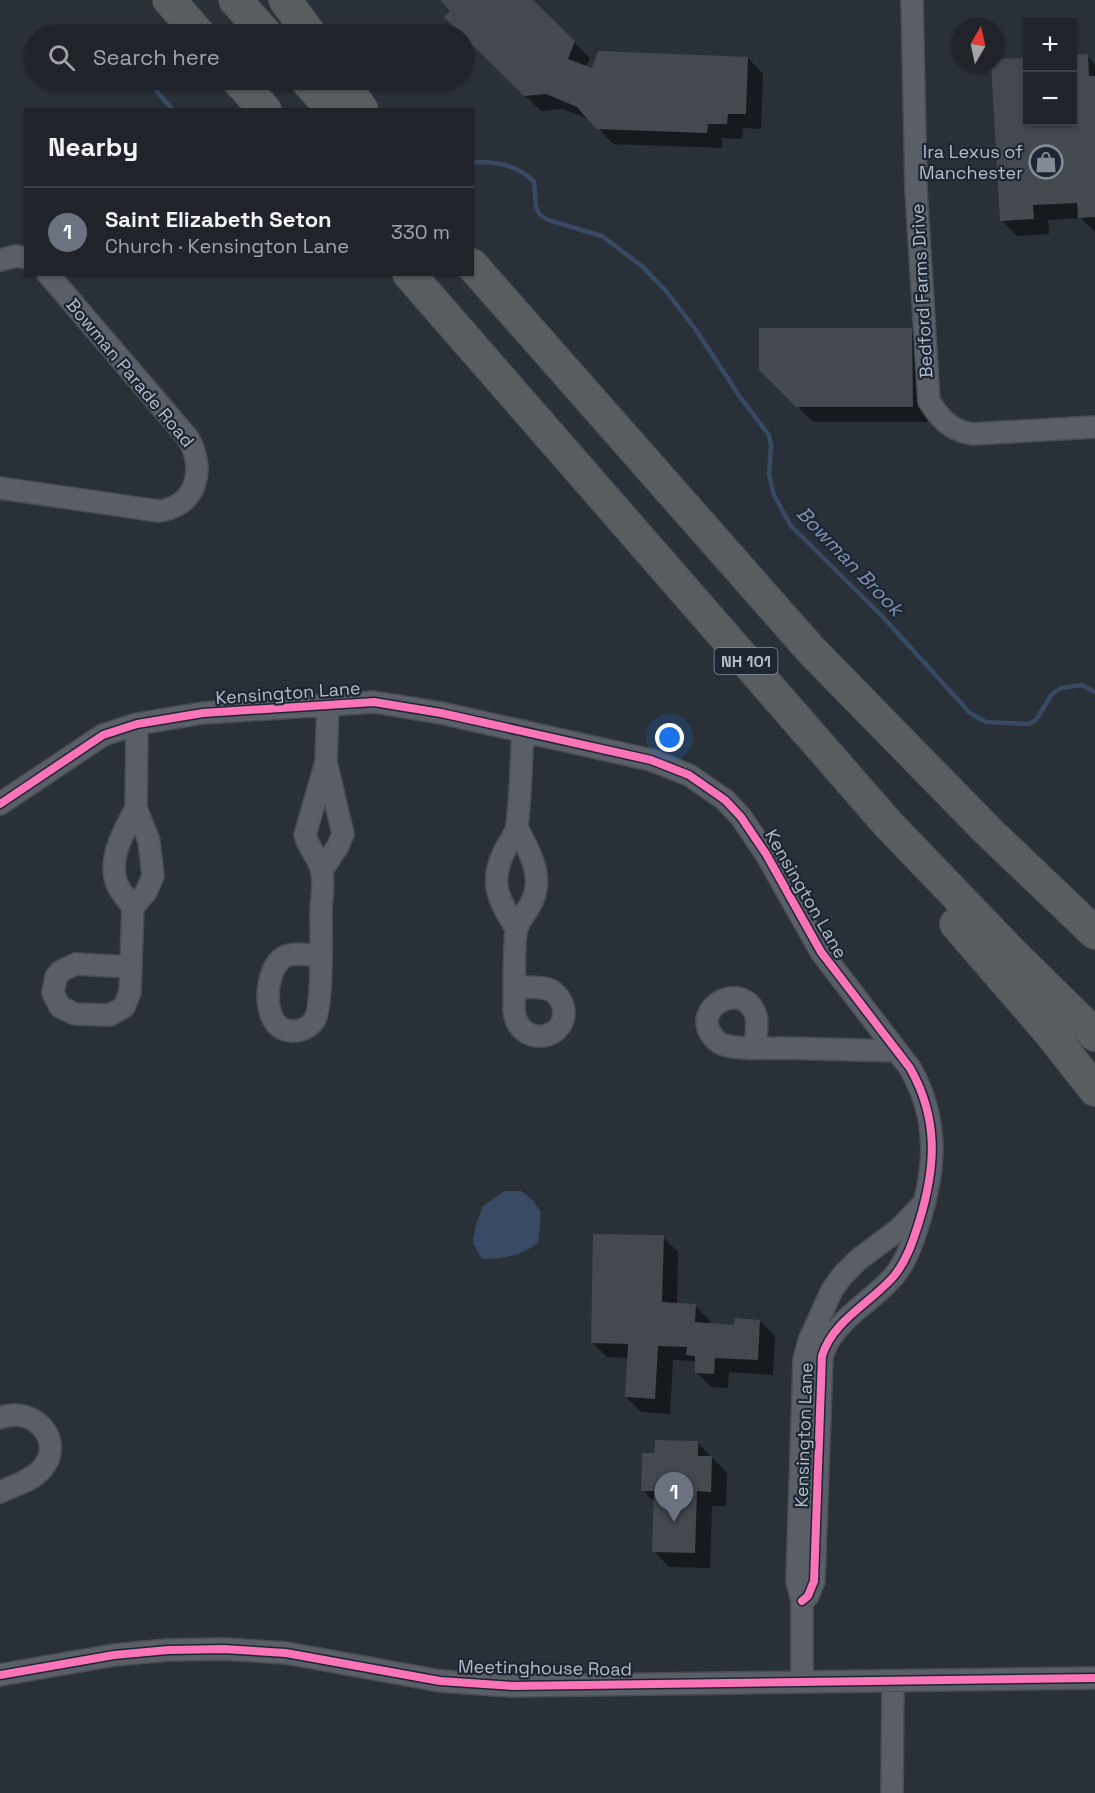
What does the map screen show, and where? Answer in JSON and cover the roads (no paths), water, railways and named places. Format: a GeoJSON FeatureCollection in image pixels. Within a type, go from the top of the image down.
{"type":"FeatureCollection","features":[{"type":"Feature","properties":{"kind":"highway"},"geometry":{"type":"LineString","coordinates":[[169,0],[190,24]]}},
{"type":"Feature","properties":{"kind":"highway"},"geometry":{"type":"LineString","coordinates":[[235,0],[257,24]]}},
{"type":"Feature","properties":{"kind":"highway"},"geometry":{"type":"LineString","coordinates":[[285,0],[303,24]]}},
{"type":"Feature","properties":{"kind":"highway"},"geometry":{"type":"LineString","coordinates":[[247,90],[263,108]]}},
{"type":"Feature","properties":{"kind":"highway"},"geometry":{"type":"LineString","coordinates":[[315,90],[331,108]]}},
{"type":"Feature","properties":{"kind":"highway"},"geometry":{"type":"LineString","coordinates":[[348,90],[361,108]]}},
{"type":"Feature","properties":{"kind":"highway","name":"NH 101"},"geometry":{"type":"LineString","coordinates":[[474,267],[811,650],[988,831],[1095,933]]}},
{"type":"Feature","properties":{"kind":"highway","name":"NH 101"},"geometry":{"type":"LineString","coordinates":[[411,276],[888,824],[1009,950],[1095,1035]]}},
{"type":"Feature","properties":{"kind":"highway"},"geometry":{"type":"LineString","coordinates":[[811,650],[863,690],[1095,906]]}},
{"type":"Feature","properties":{"kind":"highway"},"geometry":{"type":"LineString","coordinates":[[888,824],[934,898],[1051,1034],[1095,1090]]}},
{"type":"Feature","properties":{"kind":"street","name":"Bedford Farms Drive"},"geometry":{"type":"LineString","coordinates":[[912,0],[916,189],[929,400],[941,420],[959,432],[972,434],[1095,428]]}},
{"type":"Feature","properties":{"kind":"street"},"geometry":{"type":"LineString","coordinates":[[0,260],[16,256],[24,258]]}},
{"type":"Feature","properties":{"kind":"street","name":"Bowman Parade Road"},"geometry":{"type":"LineString","coordinates":[[0,488],[158,511],[171,510],[180,505],[189,497],[194,485],[197,462],[195,449],[188,438],[50,276]]}},
{"type":"Feature","properties":{"kind":"street","name":"Kensington Lane"},"geometry":{"type":"LineString","coordinates":[[0,804],[92,741],[112,731],[136,724],[203,713],[374,702],[407,706],[631,755],[670,766],[689,775],[725,800],[754,834],[833,970],[910,1068],[920,1085],[931,1125],[932,1165],[912,1244],[893,1277],[836,1331],[822,1356],[814,1581],[808,1596],[802,1601]]}},
{"type":"Feature","properties":{"kind":"street"},"geometry":{"type":"LineString","coordinates":[[320,956],[322,870],[305,835],[326,762],[328,705]]}},
{"type":"Feature","properties":{"kind":"street"},"geometry":{"type":"LineString","coordinates":[[131,967],[133,907],[151,884],[153,867],[149,841],[136,808],[136,724]]}},
{"type":"Feature","properties":{"kind":"street"},"geometry":{"type":"LineString","coordinates":[[516,928],[501,904],[496,880],[504,853],[517,828],[523,731]]}},
{"type":"Feature","properties":{"kind":"street"},"geometry":{"type":"LineString","coordinates":[[322,870],[343,834],[326,762]]}},
{"type":"Feature","properties":{"kind":"street"},"geometry":{"type":"LineString","coordinates":[[133,907],[120,890],[114,874],[121,840],[136,808]]}},
{"type":"Feature","properties":{"kind":"street"},"geometry":{"type":"LineString","coordinates":[[515,987],[516,928],[531,904],[536,892],[537,880],[530,853],[517,828]]}},
{"type":"Feature","properties":{"kind":"street"},"geometry":{"type":"LineString","coordinates":[[755,1047],[897,1051]]}},
{"type":"Feature","properties":{"kind":"street","name":"Kensington Lane"},"geometry":{"type":"LineString","coordinates":[[802,1682],[802,1601],[797,1581],[804,1360],[809,1341],[832,1290],[842,1276],[850,1267],[898,1230],[924,1203]]}},
{"type":"Feature","properties":{"kind":"street"},"geometry":{"type":"LineString","coordinates":[[0,1418],[16,1414],[34,1420],[44,1429],[50,1448],[47,1462],[39,1473],[0,1492]]}},
{"type":"Feature","properties":{"kind":"street","name":"Meetinghouse Road"},"geometry":{"type":"LineString","coordinates":[[0,1674],[114,1655],[168,1650],[224,1649],[286,1653],[440,1681],[502,1685],[1095,1678]]}},
{"type":"Feature","properties":{"kind":"street"},"geometry":{"type":"LineString","coordinates":[[892,1793],[893,1682]]}},
{"type":"Feature","properties":{"kind":"water"},"geometry":{"type":"Polygon","coordinates":[[[504,1191],[521,1191],[533,1200],[541,1213],[538,1243],[512,1256],[482,1259],[473,1243],[476,1224],[483,1206],[504,1191]]]}},
{"type":"Feature","properties":{"kind":"waterway"},"geometry":{"type":"LineString","coordinates":[[156,90],[171,108]]}},
{"type":"Feature","properties":{"kind":"waterway","name":"Bowman Brook"},"geometry":{"type":"LineString","coordinates":[[474,162],[506,165],[521,171],[534,182],[539,214],[548,220],[602,236],[643,267],[666,291],[769,435],[771,444],[769,475],[774,495],[791,526],[882,616],[970,713],[986,722],[1029,724],[1036,720],[1052,694],[1061,688],[1082,685],[1095,692]]}},
{"type":"Feature","properties":{"kind":"place","name":"Ira Lexus of Manchester"},"geometry":{"type":"Point","coordinates":[1046,162]}},
{"type":"Feature","properties":{"kind":"place","name":"Saint Elizabeth Seton"},"geometry":{"type":"Point","coordinates":[674,1522]}}]}
